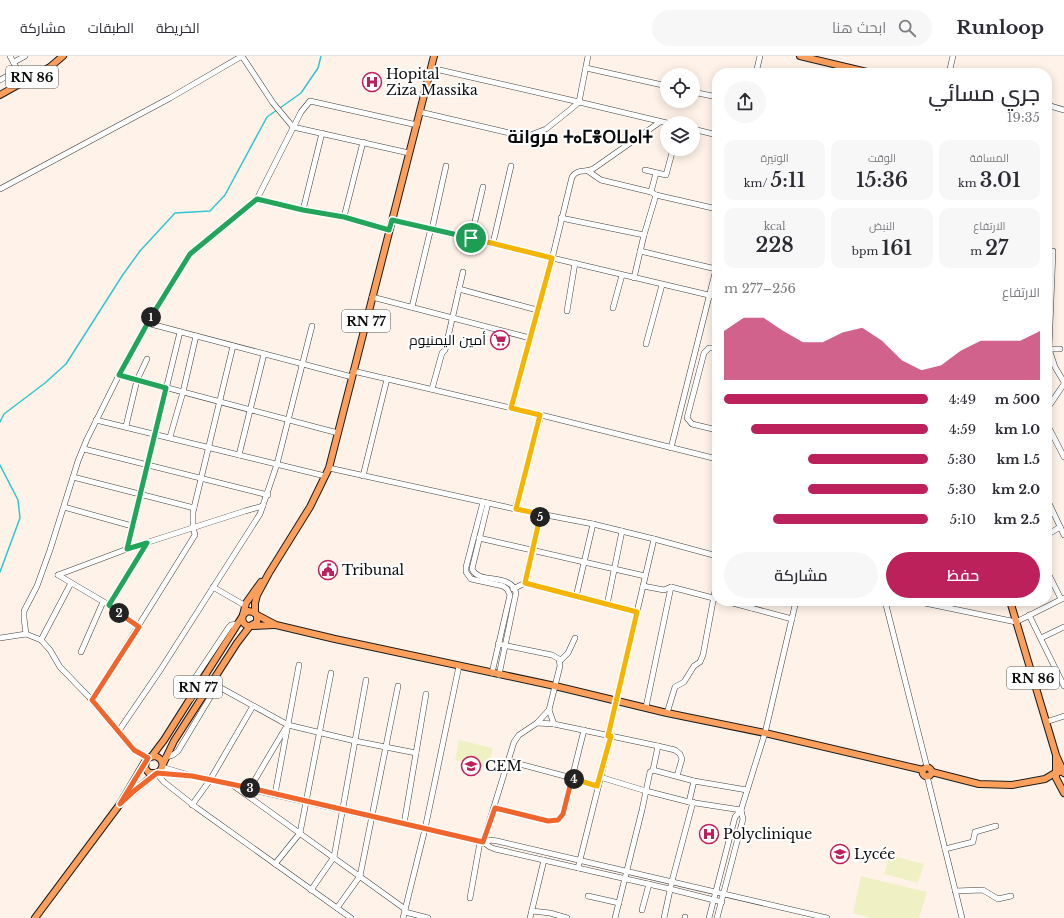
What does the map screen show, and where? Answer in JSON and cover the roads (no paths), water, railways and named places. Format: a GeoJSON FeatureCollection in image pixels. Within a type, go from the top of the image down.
{"type":"FeatureCollection","features":[{"type":"Feature","properties":{"kind":"main road","name":"RN 86"},"geometry":{"type":"LineString","coordinates":[[0,95],[50,67],[63,56]]}},
{"type":"Feature","properties":{"kind":"main road","name":"RN 77"},"geometry":{"type":"LineString","coordinates":[[256,614],[255,600],[269,573],[310,507],[329,468],[434,56]]}},
{"type":"Feature","properties":{"kind":"main road"},"geometry":{"type":"LineString","coordinates":[[800,56],[850,68]]}},
{"type":"Feature","properties":{"kind":"main road","name":"RN 77"},"geometry":{"type":"LineString","coordinates":[[36,918],[120,804],[148,758],[161,745],[243,616],[244,605],[269,573]]}},
{"type":"Feature","properties":{"kind":"main road","name":"RN 86"},"geometry":{"type":"LineString","coordinates":[[1011,606],[1056,755],[1064,772]]}},
{"type":"Feature","properties":{"kind":"main road"},"geometry":{"type":"LineString","coordinates":[[276,625],[252,626],[244,623],[243,616],[248,611],[276,625],[499,675],[555,686],[667,713],[765,733],[925,769],[923,774],[979,784],[1012,785],[1045,779],[1055,773],[1064,772]]}},
{"type":"Feature","properties":{"kind":"main road"},"geometry":{"type":"LineString","coordinates":[[252,626],[257,620],[256,614]]}},
{"type":"Feature","properties":{"kind":"main road","name":"RN 77"},"geometry":{"type":"LineString","coordinates":[[120,804],[131,793],[148,781],[162,765],[174,741],[215,684],[240,639],[252,626]]}},
{"type":"Feature","properties":{"kind":"main road","name":"RN 86"},"geometry":{"type":"LineString","coordinates":[[1056,755],[1055,773],[1061,782],[1064,793]]}},
{"type":"Feature","properties":{"kind":"main road"},"geometry":{"type":"LineString","coordinates":[[156,773],[152,774],[147,771],[145,766],[148,758],[158,757],[162,765]]}},
{"type":"Feature","properties":{"kind":"main road"},"geometry":{"type":"LineString","coordinates":[[1045,779],[1061,782]]}},
{"type":"Feature","properties":{"kind":"street"},"geometry":{"type":"LineString","coordinates":[[10,56],[24,82]]}},
{"type":"Feature","properties":{"kind":"street"},"geometry":{"type":"LineString","coordinates":[[14,62],[25,56]]}},
{"type":"Feature","properties":{"kind":"street"},"geometry":{"type":"LineString","coordinates":[[0,189],[170,98],[242,56],[273,103],[293,127],[409,153]]}},
{"type":"Feature","properties":{"kind":"street"},"geometry":{"type":"LineString","coordinates":[[420,112],[528,136],[546,129],[578,102],[588,56]]}},
{"type":"Feature","properties":{"kind":"street"},"geometry":{"type":"LineString","coordinates":[[757,68],[760,56]]}},
{"type":"Feature","properties":{"kind":"street"},"geometry":{"type":"LineString","coordinates":[[950,68],[953,56]]}},
{"type":"Feature","properties":{"kind":"street"},"geometry":{"type":"LineString","coordinates":[[431,68],[660,122]]}},
{"type":"Feature","properties":{"kind":"street"},"geometry":{"type":"LineString","coordinates":[[586,68],[660,84]]}},
{"type":"Feature","properties":{"kind":"street"},"geometry":{"type":"LineString","coordinates":[[0,80],[18,70]]}},
{"type":"Feature","properties":{"kind":"street"},"geometry":{"type":"LineString","coordinates":[[700,93],[712,96]]}},
{"type":"Feature","properties":{"kind":"street"},"geometry":{"type":"LineString","coordinates":[[26,634],[24,611],[37,586],[73,477],[96,420],[147,323],[190,254],[257,199],[301,112],[310,101],[417,124]]}},
{"type":"Feature","properties":{"kind":"street"},"geometry":{"type":"LineString","coordinates":[[1052,106],[1064,110]]}},
{"type":"Feature","properties":{"kind":"street"},"geometry":{"type":"LineString","coordinates":[[588,171],[660,122]]}},
{"type":"Feature","properties":{"kind":"street"},"geometry":{"type":"LineString","coordinates":[[700,131],[712,134]]}},
{"type":"Feature","properties":{"kind":"street"},"geometry":{"type":"LineString","coordinates":[[303,210],[322,133]]}},
{"type":"Feature","properties":{"kind":"street"},"geometry":{"type":"LineString","coordinates":[[344,217],[363,142]]}},
{"type":"Feature","properties":{"kind":"street"},"geometry":{"type":"LineString","coordinates":[[645,170],[666,174],[671,156]]}},
{"type":"Feature","properties":{"kind":"street"},"geometry":{"type":"LineString","coordinates":[[412,307],[446,166]]}},
{"type":"Feature","properties":{"kind":"street"},"geometry":{"type":"LineString","coordinates":[[493,243],[511,166]]}},
{"type":"Feature","properties":{"kind":"street"},"geometry":{"type":"LineString","coordinates":[[511,408],[574,173],[580,170],[588,171],[601,180],[712,208]]}},
{"type":"Feature","properties":{"kind":"street"},"geometry":{"type":"LineString","coordinates":[[634,278],[653,194],[656,173]]}},
{"type":"Feature","properties":{"kind":"street"},"geometry":{"type":"LineString","coordinates":[[471,238],[483,187]]}},
{"type":"Feature","properties":{"kind":"street"},"geometry":{"type":"LineString","coordinates":[[257,199],[303,210],[344,217],[389,230]]}},
{"type":"Feature","properties":{"kind":"street"},"geometry":{"type":"LineString","coordinates":[[561,218],[644,235]]}},
{"type":"Feature","properties":{"kind":"street"},"geometry":{"type":"LineString","coordinates":[[392,220],[712,296]]}},
{"type":"Feature","properties":{"kind":"street"},"geometry":{"type":"LineString","coordinates":[[640,251],[712,266]]}},
{"type":"Feature","properties":{"kind":"street"},"geometry":{"type":"LineString","coordinates":[[1052,271],[1053,251]]}},
{"type":"Feature","properties":{"kind":"street"},"geometry":{"type":"LineString","coordinates":[[567,311],[575,263]]}},
{"type":"Feature","properties":{"kind":"street"},"geometry":{"type":"LineString","coordinates":[[432,389],[442,353],[445,350],[464,272]]}},
{"type":"Feature","properties":{"kind":"street"},"geometry":{"type":"LineString","coordinates":[[613,308],[622,275]]}},
{"type":"Feature","properties":{"kind":"street"},"geometry":{"type":"LineString","coordinates":[[671,448],[712,283]]}},
{"type":"Feature","properties":{"kind":"street"},"geometry":{"type":"LineString","coordinates":[[646,344],[662,285]]}},
{"type":"Feature","properties":{"kind":"street"},"geometry":{"type":"LineString","coordinates":[[459,289],[537,310]]}},
{"type":"Feature","properties":{"kind":"street"},"geometry":{"type":"LineString","coordinates":[[372,297],[530,338]]}},
{"type":"Feature","properties":{"kind":"street"},"geometry":{"type":"LineString","coordinates":[[147,323],[302,364],[387,379],[432,389],[712,458]]}},
{"type":"Feature","properties":{"kind":"street"},"geometry":{"type":"LineString","coordinates":[[118,732],[160,670],[264,506],[277,464],[312,326]]}},
{"type":"Feature","properties":{"kind":"street"},"geometry":{"type":"LineString","coordinates":[[127,549],[180,332]]}},
{"type":"Feature","properties":{"kind":"street"},"geometry":{"type":"LineString","coordinates":[[170,438],[183,392],[196,336]]}},
{"type":"Feature","properties":{"kind":"street"},"geometry":{"type":"LineString","coordinates":[[92,700],[139,627],[195,535],[193,527],[194,508],[233,346]]}},
{"type":"Feature","properties":{"kind":"street"},"geometry":{"type":"LineString","coordinates":[[712,348],[709,348],[704,353],[687,415],[688,420],[692,424],[712,429]]}},
{"type":"Feature","properties":{"kind":"street"},"geometry":{"type":"LineString","coordinates":[[1052,349],[1060,349]]}},
{"type":"Feature","properties":{"kind":"street"},"geometry":{"type":"LineString","coordinates":[[239,455],[264,354]]}},
{"type":"Feature","properties":{"kind":"street"},"geometry":{"type":"LineString","coordinates":[[126,426],[137,380],[147,359]]}},
{"type":"Feature","properties":{"kind":"street"},"geometry":{"type":"LineString","coordinates":[[1052,359],[1064,383],[1052,401]]}},
{"type":"Feature","properties":{"kind":"street"},"geometry":{"type":"LineString","coordinates":[[119,375],[338,433]]}},
{"type":"Feature","properties":{"kind":"street"},"geometry":{"type":"LineString","coordinates":[[363,476],[387,379]]}},
{"type":"Feature","properties":{"kind":"street"},"geometry":{"type":"LineString","coordinates":[[516,509],[540,415]]}},
{"type":"Feature","properties":{"kind":"street"},"geometry":{"type":"LineString","coordinates":[[96,420],[126,426],[325,476]]}},
{"type":"Feature","properties":{"kind":"street"},"geometry":{"type":"LineString","coordinates":[[1052,434],[1064,457]]}},
{"type":"Feature","properties":{"kind":"street"},"geometry":{"type":"LineString","coordinates":[[84,449],[147,466],[268,495]]}},
{"type":"Feature","properties":{"kind":"street"},"geometry":{"type":"LineString","coordinates":[[329,468],[485,503],[593,524],[712,555]]}},
{"type":"Feature","properties":{"kind":"street"},"geometry":{"type":"LineString","coordinates":[[73,477],[194,508]]}},
{"type":"Feature","properties":{"kind":"street"},"geometry":{"type":"LineString","coordinates":[[485,503],[472,566],[473,571],[477,575],[508,582],[514,588],[516,598],[499,675]]}},
{"type":"Feature","properties":{"kind":"street"},"geometry":{"type":"LineString","coordinates":[[485,503],[466,567],[466,572],[471,579],[503,586],[508,591],[509,598],[492,673]]}},
{"type":"Feature","properties":{"kind":"street"},"geometry":{"type":"LineString","coordinates":[[139,627],[109,605],[58,575],[127,549],[193,527],[264,506]]}},
{"type":"Feature","properties":{"kind":"street"},"geometry":{"type":"LineString","coordinates":[[64,507],[132,526]]}},
{"type":"Feature","properties":{"kind":"street"},"geometry":{"type":"LineString","coordinates":[[1052,510],[1064,535]]}},
{"type":"Feature","properties":{"kind":"street"},"geometry":{"type":"LineString","coordinates":[[525,583],[540,514]]}},
{"type":"Feature","properties":{"kind":"street"},"geometry":{"type":"LineString","coordinates":[[576,597],[593,524]]}},
{"type":"Feature","properties":{"kind":"street"},"geometry":{"type":"LineString","coordinates":[[1052,531],[1060,527]]}},
{"type":"Feature","properties":{"kind":"street"},"geometry":{"type":"LineString","coordinates":[[607,605],[622,531]]}},
{"type":"Feature","properties":{"kind":"street"},"geometry":{"type":"LineString","coordinates":[[479,538],[645,576]]}},
{"type":"Feature","properties":{"kind":"street"},"geometry":{"type":"LineString","coordinates":[[578,868],[610,736],[654,539]]}},
{"type":"Feature","properties":{"kind":"street"},"geometry":{"type":"LineString","coordinates":[[109,605],[147,543]]}},
{"type":"Feature","properties":{"kind":"street"},"geometry":{"type":"LineString","coordinates":[[1052,580],[1063,599],[1052,604]]}},
{"type":"Feature","properties":{"kind":"street"},"geometry":{"type":"LineString","coordinates":[[41,640],[71,583]]}},
{"type":"Feature","properties":{"kind":"street"},"geometry":{"type":"LineString","coordinates":[[508,591],[525,583],[637,612]]}},
{"type":"Feature","properties":{"kind":"street"},"geometry":{"type":"LineString","coordinates":[[643,586],[664,590],[671,587],[712,597]]}},
{"type":"Feature","properties":{"kind":"street"},"geometry":{"type":"LineString","coordinates":[[213,587],[244,605]]}},
{"type":"Feature","properties":{"kind":"street"},"geometry":{"type":"LineString","coordinates":[[646,707],[671,587]]}},
{"type":"Feature","properties":{"kind":"street"},"geometry":{"type":"LineString","coordinates":[[81,652],[103,602]]}},
{"type":"Feature","properties":{"kind":"street"},"geometry":{"type":"LineString","coordinates":[[667,713],[674,687],[684,682],[694,666],[700,662],[703,655],[713,606]]}},
{"type":"Feature","properties":{"kind":"street"},"geometry":{"type":"LineString","coordinates":[[744,606],[792,619]]}},
{"type":"Feature","properties":{"kind":"street"},"geometry":{"type":"LineString","coordinates":[[709,918],[735,817],[741,810],[765,733],[795,606]]}},
{"type":"Feature","properties":{"kind":"street"},"geometry":{"type":"LineString","coordinates":[[887,606],[925,769]]}},
{"type":"Feature","properties":{"kind":"street"},"geometry":{"type":"LineString","coordinates":[[941,606],[1016,622],[1048,606]]}},
{"type":"Feature","properties":{"kind":"street"},"geometry":{"type":"LineString","coordinates":[[1029,615],[1064,686]]}},
{"type":"Feature","properties":{"kind":"street"},"geometry":{"type":"LineString","coordinates":[[1041,638],[1064,627]]}},
{"type":"Feature","properties":{"kind":"street"},"geometry":{"type":"LineString","coordinates":[[0,638],[26,634],[41,640],[50,650],[60,667],[92,700],[134,750],[148,758]]}},
{"type":"Feature","properties":{"kind":"street"},"geometry":{"type":"LineString","coordinates":[[470,898],[483,842],[495,808],[514,742],[519,735],[537,723],[549,710],[560,661],[571,649],[575,638]]}},
{"type":"Feature","properties":{"kind":"street"},"geometry":{"type":"LineString","coordinates":[[498,644],[555,655],[560,661]]}},
{"type":"Feature","properties":{"kind":"street"},"geometry":{"type":"LineString","coordinates":[[275,794],[299,665]]}},
{"type":"Feature","properties":{"kind":"street"},"geometry":{"type":"LineString","coordinates":[[404,913],[424,829],[459,666]]}},
{"type":"Feature","properties":{"kind":"street"},"geometry":{"type":"LineString","coordinates":[[276,864],[300,833],[331,673]]}},
{"type":"Feature","properties":{"kind":"street"},"geometry":{"type":"LineString","coordinates":[[311,890],[334,857],[366,680]]}},
{"type":"Feature","properties":{"kind":"street"},"geometry":{"type":"LineString","coordinates":[[215,684],[288,725],[355,741],[416,753]]}},
{"type":"Feature","properties":{"kind":"street"},"geometry":{"type":"LineString","coordinates":[[336,908],[360,876],[398,686]]}},
{"type":"Feature","properties":{"kind":"street"},"geometry":{"type":"LineString","coordinates":[[404,824],[426,694]]}},
{"type":"Feature","properties":{"kind":"street"},"geometry":{"type":"LineString","coordinates":[[192,805],[210,780],[254,706]]}},
{"type":"Feature","properties":{"kind":"street"},"geometry":{"type":"LineString","coordinates":[[549,710],[554,724]]}},
{"type":"Feature","properties":{"kind":"street"},"geometry":{"type":"LineString","coordinates":[[1046,722],[1064,716]]}},
{"type":"Feature","properties":{"kind":"street"},"geometry":{"type":"LineString","coordinates":[[537,723],[554,724],[674,750],[680,754],[682,759],[677,776]]}},
{"type":"Feature","properties":{"kind":"street"},"geometry":{"type":"LineString","coordinates":[[250,788],[288,725]]}},
{"type":"Feature","properties":{"kind":"street"},"geometry":{"type":"LineString","coordinates":[[495,808],[548,821],[558,820],[563,814],[584,730]]}},
{"type":"Feature","properties":{"kind":"street"},"geometry":{"type":"LineString","coordinates":[[615,918],[650,772],[653,770],[658,746]]}},
{"type":"Feature","properties":{"kind":"street"},"geometry":{"type":"LineString","coordinates":[[508,761],[597,786]]}},
{"type":"Feature","properties":{"kind":"street"},"geometry":{"type":"LineString","coordinates":[[162,765],[192,776],[483,842],[492,848],[722,902]]}},
{"type":"Feature","properties":{"kind":"street"},"geometry":{"type":"LineString","coordinates":[[653,770],[694,781],[747,790]]}},
{"type":"Feature","properties":{"kind":"street"},"geometry":{"type":"LineString","coordinates":[[156,773],[192,776]]}},
{"type":"Feature","properties":{"kind":"street"},"geometry":{"type":"LineString","coordinates":[[156,773],[164,782],[192,805],[351,918]]}},
{"type":"Feature","properties":{"kind":"street"},"geometry":{"type":"LineString","coordinates":[[929,774],[962,918]]}},
{"type":"Feature","properties":{"kind":"street"},"geometry":{"type":"LineString","coordinates":[[600,777],[646,791],[691,802],[741,810]]}},
{"type":"Feature","properties":{"kind":"street"},"geometry":{"type":"LineString","coordinates":[[664,918],[691,802],[694,781]]}},
{"type":"Feature","properties":{"kind":"street"},"geometry":{"type":"LineString","coordinates":[[232,784],[360,876],[404,913],[428,918]]}},
{"type":"Feature","properties":{"kind":"street"},"geometry":{"type":"LineString","coordinates":[[717,918],[743,819],[741,810]]}},
{"type":"Feature","properties":{"kind":"street"},"geometry":{"type":"LineString","coordinates":[[945,849],[973,842],[975,832],[996,826]]}},
{"type":"Feature","properties":{"kind":"street"},"geometry":{"type":"LineString","coordinates":[[483,842],[490,840],[497,841],[827,918]]}},
{"type":"Feature","properties":{"kind":"street"},"geometry":{"type":"LineString","coordinates":[[530,918],[544,860]]}},
{"type":"Feature","properties":{"kind":"street"},"geometry":{"type":"LineString","coordinates":[[642,910],[649,884]]}},
{"type":"Feature","properties":{"kind":"street"},"geometry":{"type":"LineString","coordinates":[[955,891],[983,890],[998,899],[1011,896]]}},
{"type":"Feature","properties":{"kind":"street"},"geometry":{"type":"LineString","coordinates":[[588,896],[619,903]]}},
{"type":"Feature","properties":{"kind":"street"},"geometry":{"type":"LineString","coordinates":[[532,911],[549,916],[567,918]]}},
{"type":"Feature","properties":{"kind":"waterway"},"geometry":{"type":"LineString","coordinates":[[280,108],[301,93],[318,68],[321,56]]}},
{"type":"Feature","properties":{"kind":"waterway"},"geometry":{"type":"LineString","coordinates":[[0,422],[4,414],[45,383],[66,364],[122,276],[140,251],[175,213],[210,211],[225,195],[267,117],[277,110]]}},
{"type":"Feature","properties":{"kind":"waterway"},"geometry":{"type":"LineString","coordinates":[[0,465],[18,500],[20,518],[0,572]]}},
{"type":"Feature","properties":{"kind":"place","name":"Hopital Ziza Massika"},"geometry":{"type":"Point","coordinates":[372,82]}},
{"type":"Feature","properties":{"kind":"place","name":"أمين اليمنيوم"},"geometry":{"type":"Point","coordinates":[500,340]}},
{"type":"Feature","properties":{"kind":"place","name":"Tribunal"},"geometry":{"type":"Point","coordinates":[328,570]}},
{"type":"Feature","properties":{"kind":"place","name":"CEM"},"geometry":{"type":"Point","coordinates":[471,766]}},
{"type":"Feature","properties":{"kind":"place","name":"Polyclinique"},"geometry":{"type":"Point","coordinates":[709,834]}},
{"type":"Feature","properties":{"kind":"place","name":"Lycée"},"geometry":{"type":"Point","coordinates":[840,854]}},
{"type":"Feature","properties":{"kind":"district","name":"مروانة ⵜⴰⵎⴻⵔⵡⴰⵏⵜ"},"geometry":{"type":"Point","coordinates":[580,137]}}]}
